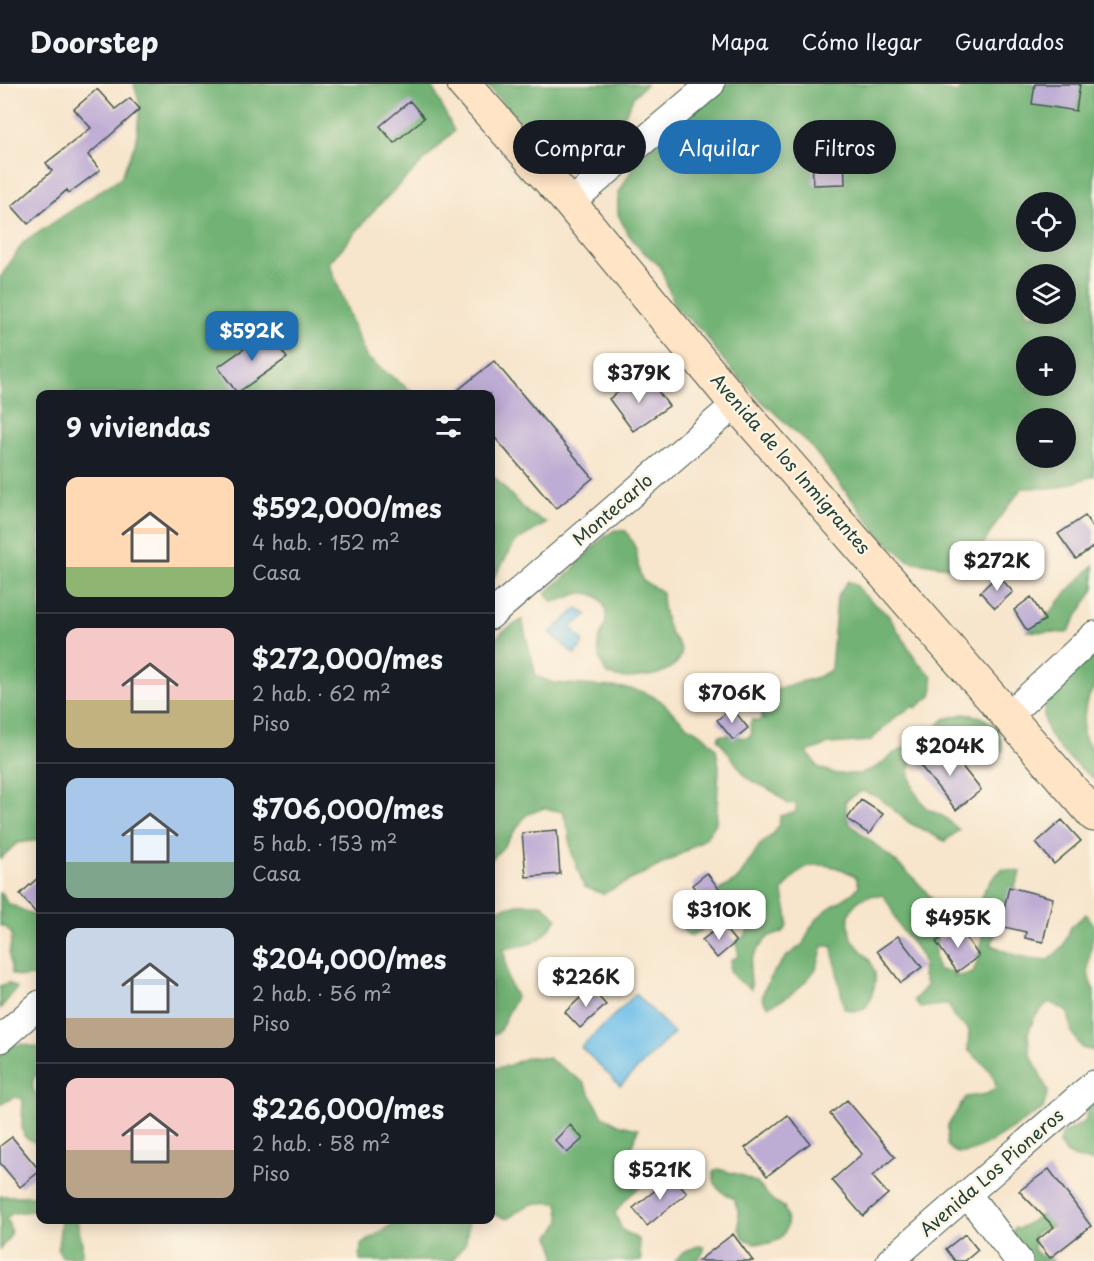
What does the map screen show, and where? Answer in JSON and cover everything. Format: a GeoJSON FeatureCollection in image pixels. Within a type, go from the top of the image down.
{"type":"FeatureCollection","features":[{"type":"Feature","properties":{"kind":"main road","name":"Avenida de los Inmigrantes"},"geometry":{"type":"LineString","coordinates":[[464,84],[570,203],[736,404],[1094,815]]}},
{"type":"Feature","properties":{"kind":"street"},"geometry":{"type":"LineString","coordinates":[[570,203],[711,84]]}},
{"type":"Feature","properties":{"kind":"street","name":"Montecarlo"},"geometry":{"type":"LineString","coordinates":[[495,612],[736,404]]}},
{"type":"Feature","properties":{"kind":"street"},"geometry":{"type":"LineString","coordinates":[[1008,716],[1094,635]]}},
{"type":"Feature","properties":{"kind":"street"},"geometry":{"type":"LineString","coordinates":[[0,1039],[36,1008]]}},
{"type":"Feature","properties":{"kind":"street","name":"Avenida Los Pioneros"},"geometry":{"type":"LineString","coordinates":[[890,1261],[1094,1084]]}},
{"type":"Feature","properties":{"kind":"street"},"geometry":{"type":"LineString","coordinates":[[967,1194],[1019,1261]]}},
{"type":"Feature","properties":{"kind":"green space"},"geometry":{"type":"Polygon","coordinates":[[[134,84],[431,84],[454,131],[380,204],[329,263],[366,357],[410,390],[36,390],[36,841],[17,843],[0,859],[0,278],[23,243],[121,177],[136,142],[140,105],[134,84]]]}},
{"type":"Feature","properties":{"kind":"green space"},"geometry":{"type":"Polygon","coordinates":[[[486,84],[646,84],[634,96],[622,120],[519,120],[486,84]]]}},
{"type":"Feature","properties":{"kind":"green space"},"geometry":{"type":"Polygon","coordinates":[[[722,84],[914,84],[958,93],[964,84],[1094,84],[1094,476],[1057,488],[1022,488],[1000,517],[981,548],[948,567],[909,561],[881,537],[810,445],[755,395],[725,362],[703,332],[675,307],[660,266],[639,248],[627,232],[618,214],[618,195],[629,174],[646,174],[646,152],[658,141],[658,174],[781,174],[781,120],[682,120],[722,84]]]}},
{"type":"Feature","properties":{"kind":"green space"},"geometry":{"type":"Polygon","coordinates":[[[495,478],[528,513],[547,523],[516,541],[495,575],[495,478]]]}},
{"type":"Feature","properties":{"kind":"green space"},"geometry":{"type":"Polygon","coordinates":[[[615,530],[626,531],[636,549],[643,581],[662,592],[667,624],[681,650],[679,660],[675,665],[658,674],[626,678],[606,673],[598,649],[606,621],[605,609],[600,600],[596,596],[584,593],[552,602],[546,594],[597,544],[615,530]]]}},
{"type":"Feature","properties":{"kind":"green space"},"geometry":{"type":"Polygon","coordinates":[[[1094,565],[1094,589],[1067,633],[1027,631],[1045,619],[1094,565]]]}},
{"type":"Feature","properties":{"kind":"green space"},"geometry":{"type":"Polygon","coordinates":[[[848,581],[857,586],[888,615],[917,661],[932,676],[933,687],[931,696],[915,708],[914,706],[898,715],[870,741],[829,744],[807,752],[819,768],[837,774],[859,774],[877,767],[893,754],[929,734],[944,719],[964,714],[982,717],[998,729],[1003,750],[992,766],[974,765],[960,751],[948,745],[933,746],[915,753],[909,771],[914,791],[926,808],[944,817],[959,830],[945,841],[910,823],[878,797],[862,791],[845,801],[847,819],[850,824],[905,870],[932,899],[940,913],[942,925],[935,949],[938,970],[957,972],[954,977],[973,973],[982,942],[978,918],[979,903],[988,885],[1002,869],[1021,872],[1013,891],[1009,910],[991,944],[1018,956],[1048,960],[1063,947],[1071,927],[1086,914],[1094,925],[1088,966],[1090,982],[1094,990],[1094,1051],[1082,1048],[1072,1033],[1068,1012],[1049,1002],[1035,1016],[1028,1033],[1030,1053],[1048,1091],[1043,1109],[982,1147],[963,1153],[952,1150],[947,1145],[948,1125],[966,1097],[987,1094],[996,1087],[995,1081],[986,1066],[968,1050],[969,1030],[954,1018],[948,1004],[920,1008],[914,1000],[927,986],[922,972],[924,964],[882,895],[873,895],[858,901],[850,913],[849,929],[852,938],[867,957],[875,975],[869,1002],[860,1011],[844,1008],[832,946],[823,946],[815,970],[794,992],[768,1006],[762,999],[764,990],[774,972],[787,956],[803,944],[818,918],[853,893],[859,886],[856,877],[843,870],[821,865],[808,866],[798,873],[783,890],[787,925],[785,930],[779,934],[769,936],[754,955],[750,965],[751,989],[735,978],[730,970],[731,960],[739,956],[736,942],[746,935],[749,926],[744,918],[716,923],[690,936],[683,930],[689,912],[697,905],[715,897],[720,890],[738,879],[759,846],[774,833],[779,825],[780,816],[796,812],[796,803],[788,804],[774,792],[747,778],[718,739],[720,735],[749,737],[752,733],[750,724],[752,719],[756,721],[766,719],[761,718],[764,704],[771,695],[779,689],[811,679],[831,669],[837,597],[848,581]]]}},
{"type":"Feature","properties":{"kind":"green space"},"geometry":{"type":"Polygon","coordinates":[[[522,620],[536,676],[553,683],[626,688],[644,692],[660,700],[687,726],[703,735],[716,748],[719,767],[716,823],[705,839],[672,859],[603,894],[584,887],[571,850],[563,812],[544,808],[526,815],[495,856],[495,639],[503,631],[522,620]]]}},
{"type":"Feature","properties":{"kind":"green space"},"geometry":{"type":"Polygon","coordinates":[[[1094,647],[1094,687],[1086,703],[1083,733],[1094,752],[1094,779],[1071,760],[1052,739],[1046,727],[1044,714],[1046,700],[1053,685],[1094,647]]]}},
{"type":"Feature","properties":{"kind":"green space"},"geometry":{"type":"Polygon","coordinates":[[[0,892],[7,903],[36,916],[36,976],[21,977],[12,974],[9,955],[12,934],[5,927],[0,926],[0,892]]]}},
{"type":"Feature","properties":{"kind":"green space"},"geometry":{"type":"Polygon","coordinates":[[[518,904],[542,904],[557,918],[541,938],[504,949],[508,980],[516,997],[499,1032],[495,1034],[495,910],[518,904]]]}},
{"type":"Feature","properties":{"kind":"green space"},"geometry":{"type":"Polygon","coordinates":[[[8,983],[17,988],[0,1009],[0,986],[8,983]]]}},
{"type":"Feature","properties":{"kind":"green space"},"geometry":{"type":"Polygon","coordinates":[[[23,1044],[36,1047],[36,1075],[33,1080],[33,1089],[36,1094],[36,1142],[24,1136],[23,1099],[14,1097],[0,1105],[0,1053],[11,1046],[23,1044]]]}},
{"type":"Feature","properties":{"kind":"green space"},"geometry":{"type":"Polygon","coordinates":[[[528,1057],[548,1058],[583,1082],[603,1116],[620,1125],[638,1129],[632,1147],[621,1163],[637,1173],[656,1174],[627,1198],[615,1213],[622,1230],[639,1240],[641,1261],[554,1261],[556,1255],[550,1236],[561,1221],[558,1203],[531,1205],[508,1219],[495,1215],[495,1068],[528,1057]]]}},
{"type":"Feature","properties":{"kind":"green space"},"geometry":{"type":"Polygon","coordinates":[[[1094,1099],[1094,1162],[1070,1156],[1059,1143],[1062,1134],[1086,1121],[1086,1111],[1094,1099]]]}},
{"type":"Feature","properties":{"kind":"green space"},"geometry":{"type":"Polygon","coordinates":[[[718,1169],[757,1183],[772,1200],[785,1208],[787,1225],[780,1239],[762,1243],[744,1238],[739,1229],[739,1213],[734,1199],[721,1191],[714,1181],[714,1171],[718,1169]]]}},
{"type":"Feature","properties":{"kind":"green space"},"geometry":{"type":"Polygon","coordinates":[[[0,1196],[36,1196],[36,1210],[13,1213],[6,1218],[11,1231],[7,1241],[0,1249],[0,1196]]]}},
{"type":"Feature","properties":{"kind":"green space"},"geometry":{"type":"Polygon","coordinates":[[[1044,1213],[1053,1226],[1038,1231],[1034,1235],[1034,1247],[1040,1255],[1055,1261],[1029,1261],[1013,1233],[1014,1228],[1019,1229],[1044,1213]]]}},
{"type":"Feature","properties":{"kind":"green space"},"geometry":{"type":"Polygon","coordinates":[[[61,1224],[78,1224],[82,1255],[73,1258],[62,1257],[58,1249],[61,1224]]]}},
{"type":"Feature","properties":{"kind":"green space"},"geometry":{"type":"Polygon","coordinates":[[[393,1224],[468,1224],[466,1242],[452,1261],[360,1261],[361,1245],[393,1224]]]}},
{"type":"Feature","properties":{"kind":"green space"},"geometry":{"type":"Polygon","coordinates":[[[698,1246],[704,1247],[704,1251],[696,1261],[675,1261],[683,1252],[698,1246]]]}},
{"type":"Feature","properties":{"kind":"water"},"geometry":{"type":"Polygon","coordinates":[[[578,608],[587,615],[571,627],[584,642],[575,655],[550,633],[578,608]]]}},
{"type":"Feature","properties":{"kind":"water"},"geometry":{"type":"Polygon","coordinates":[[[636,994],[674,1033],[620,1086],[581,1047],[636,994]]]}},
{"type":"Feature","properties":{"kind":"building"},"geometry":{"type":"Polygon","coordinates":[[[1035,84],[1080,84],[1076,111],[1032,104],[1035,84]]]}},
{"type":"Feature","properties":{"kind":"building"},"geometry":{"type":"Polygon","coordinates":[[[97,89],[115,109],[130,98],[140,109],[88,155],[100,170],[69,193],[67,190],[28,224],[12,206],[52,171],[46,163],[91,128],[74,109],[97,89]]]}},
{"type":"Feature","properties":{"kind":"building"},"geometry":{"type":"Polygon","coordinates":[[[410,101],[424,118],[394,143],[380,126],[410,101]]]}},
{"type":"Feature","properties":{"kind":"building"},"geometry":{"type":"Polygon","coordinates":[[[813,174],[845,174],[845,184],[813,185],[813,174]]]}},
{"type":"Feature","properties":{"kind":"building"},"geometry":{"type":"Polygon","coordinates":[[[268,332],[287,358],[241,390],[235,390],[218,367],[268,332]]]}},
{"type":"Feature","properties":{"kind":"building"},"geometry":{"type":"Polygon","coordinates":[[[494,361],[593,478],[556,509],[495,438],[495,390],[458,390],[494,361]]]}},
{"type":"Feature","properties":{"kind":"building"},"geometry":{"type":"Polygon","coordinates":[[[634,381],[641,390],[652,383],[669,406],[633,431],[609,399],[634,381]]]}},
{"type":"Feature","properties":{"kind":"building"},"geometry":{"type":"Polygon","coordinates":[[[1085,516],[1094,529],[1094,546],[1076,559],[1058,534],[1085,516]]]}},
{"type":"Feature","properties":{"kind":"building"},"geometry":{"type":"Polygon","coordinates":[[[998,575],[1013,592],[995,608],[980,592],[998,575]]]}},
{"type":"Feature","properties":{"kind":"building"},"geometry":{"type":"Polygon","coordinates":[[[1031,597],[1045,620],[1027,631],[1014,610],[1031,597]]]}},
{"type":"Feature","properties":{"kind":"building"},"geometry":{"type":"Polygon","coordinates":[[[732,708],[748,728],[733,740],[717,720],[732,708]]]}},
{"type":"Feature","properties":{"kind":"building"},"geometry":{"type":"Polygon","coordinates":[[[944,744],[981,790],[956,810],[919,764],[944,744]]]}},
{"type":"Feature","properties":{"kind":"building"},"geometry":{"type":"Polygon","coordinates":[[[861,800],[883,814],[869,834],[847,819],[861,800]]]}},
{"type":"Feature","properties":{"kind":"building"},"geometry":{"type":"Polygon","coordinates":[[[1062,820],[1081,841],[1054,864],[1036,843],[1062,820]]]}},
{"type":"Feature","properties":{"kind":"building"},"geometry":{"type":"Polygon","coordinates":[[[557,830],[560,874],[526,877],[522,833],[557,830]]]}},
{"type":"Feature","properties":{"kind":"building"},"geometry":{"type":"Polygon","coordinates":[[[707,873],[720,890],[705,901],[692,885],[707,873]]]}},
{"type":"Feature","properties":{"kind":"building"},"geometry":{"type":"Polygon","coordinates":[[[36,880],[36,913],[20,894],[36,880]]]}},
{"type":"Feature","properties":{"kind":"building"},"geometry":{"type":"Polygon","coordinates":[[[1009,887],[1053,898],[1043,942],[1025,938],[1026,932],[1000,926],[1009,887]]]}},
{"type":"Feature","properties":{"kind":"building"},"geometry":{"type":"Polygon","coordinates":[[[722,925],[736,942],[717,958],[702,940],[722,925]]]}},
{"type":"Feature","properties":{"kind":"building"},"geometry":{"type":"Polygon","coordinates":[[[958,926],[979,956],[957,972],[936,942],[958,926]]]}},
{"type":"Feature","properties":{"kind":"building"},"geometry":{"type":"Polygon","coordinates":[[[898,936],[922,967],[901,983],[877,951],[898,936]]]}},
{"type":"Feature","properties":{"kind":"building"},"geometry":{"type":"Polygon","coordinates":[[[591,988],[606,1005],[580,1028],[565,1012],[591,988]]]}},
{"type":"Feature","properties":{"kind":"building"},"geometry":{"type":"Polygon","coordinates":[[[847,1100],[895,1157],[872,1176],[888,1194],[863,1216],[832,1180],[862,1154],[830,1114],[847,1100]]]}},
{"type":"Feature","properties":{"kind":"building"},"geometry":{"type":"Polygon","coordinates":[[[788,1115],[810,1143],[767,1176],[745,1148],[788,1115]]]}},
{"type":"Feature","properties":{"kind":"building"},"geometry":{"type":"Polygon","coordinates":[[[570,1125],[583,1139],[567,1153],[555,1140],[570,1125]]]}},
{"type":"Feature","properties":{"kind":"building"},"geometry":{"type":"Polygon","coordinates":[[[12,1137],[36,1166],[36,1174],[20,1187],[0,1163],[0,1146],[12,1137]]]}},
{"type":"Feature","properties":{"kind":"building"},"geometry":{"type":"Polygon","coordinates":[[[1049,1169],[1091,1226],[1050,1258],[1036,1241],[1054,1227],[1019,1191],[1049,1169]]]}},
{"type":"Feature","properties":{"kind":"building"},"geometry":{"type":"Polygon","coordinates":[[[673,1176],[687,1193],[647,1226],[633,1208],[673,1176]]]}},
{"type":"Feature","properties":{"kind":"building"},"geometry":{"type":"Polygon","coordinates":[[[733,1234],[753,1261],[698,1261],[733,1234]]]}},
{"type":"Feature","properties":{"kind":"building"},"geometry":{"type":"Polygon","coordinates":[[[965,1234],[978,1250],[965,1261],[955,1261],[946,1249],[965,1234]]]}}]}
